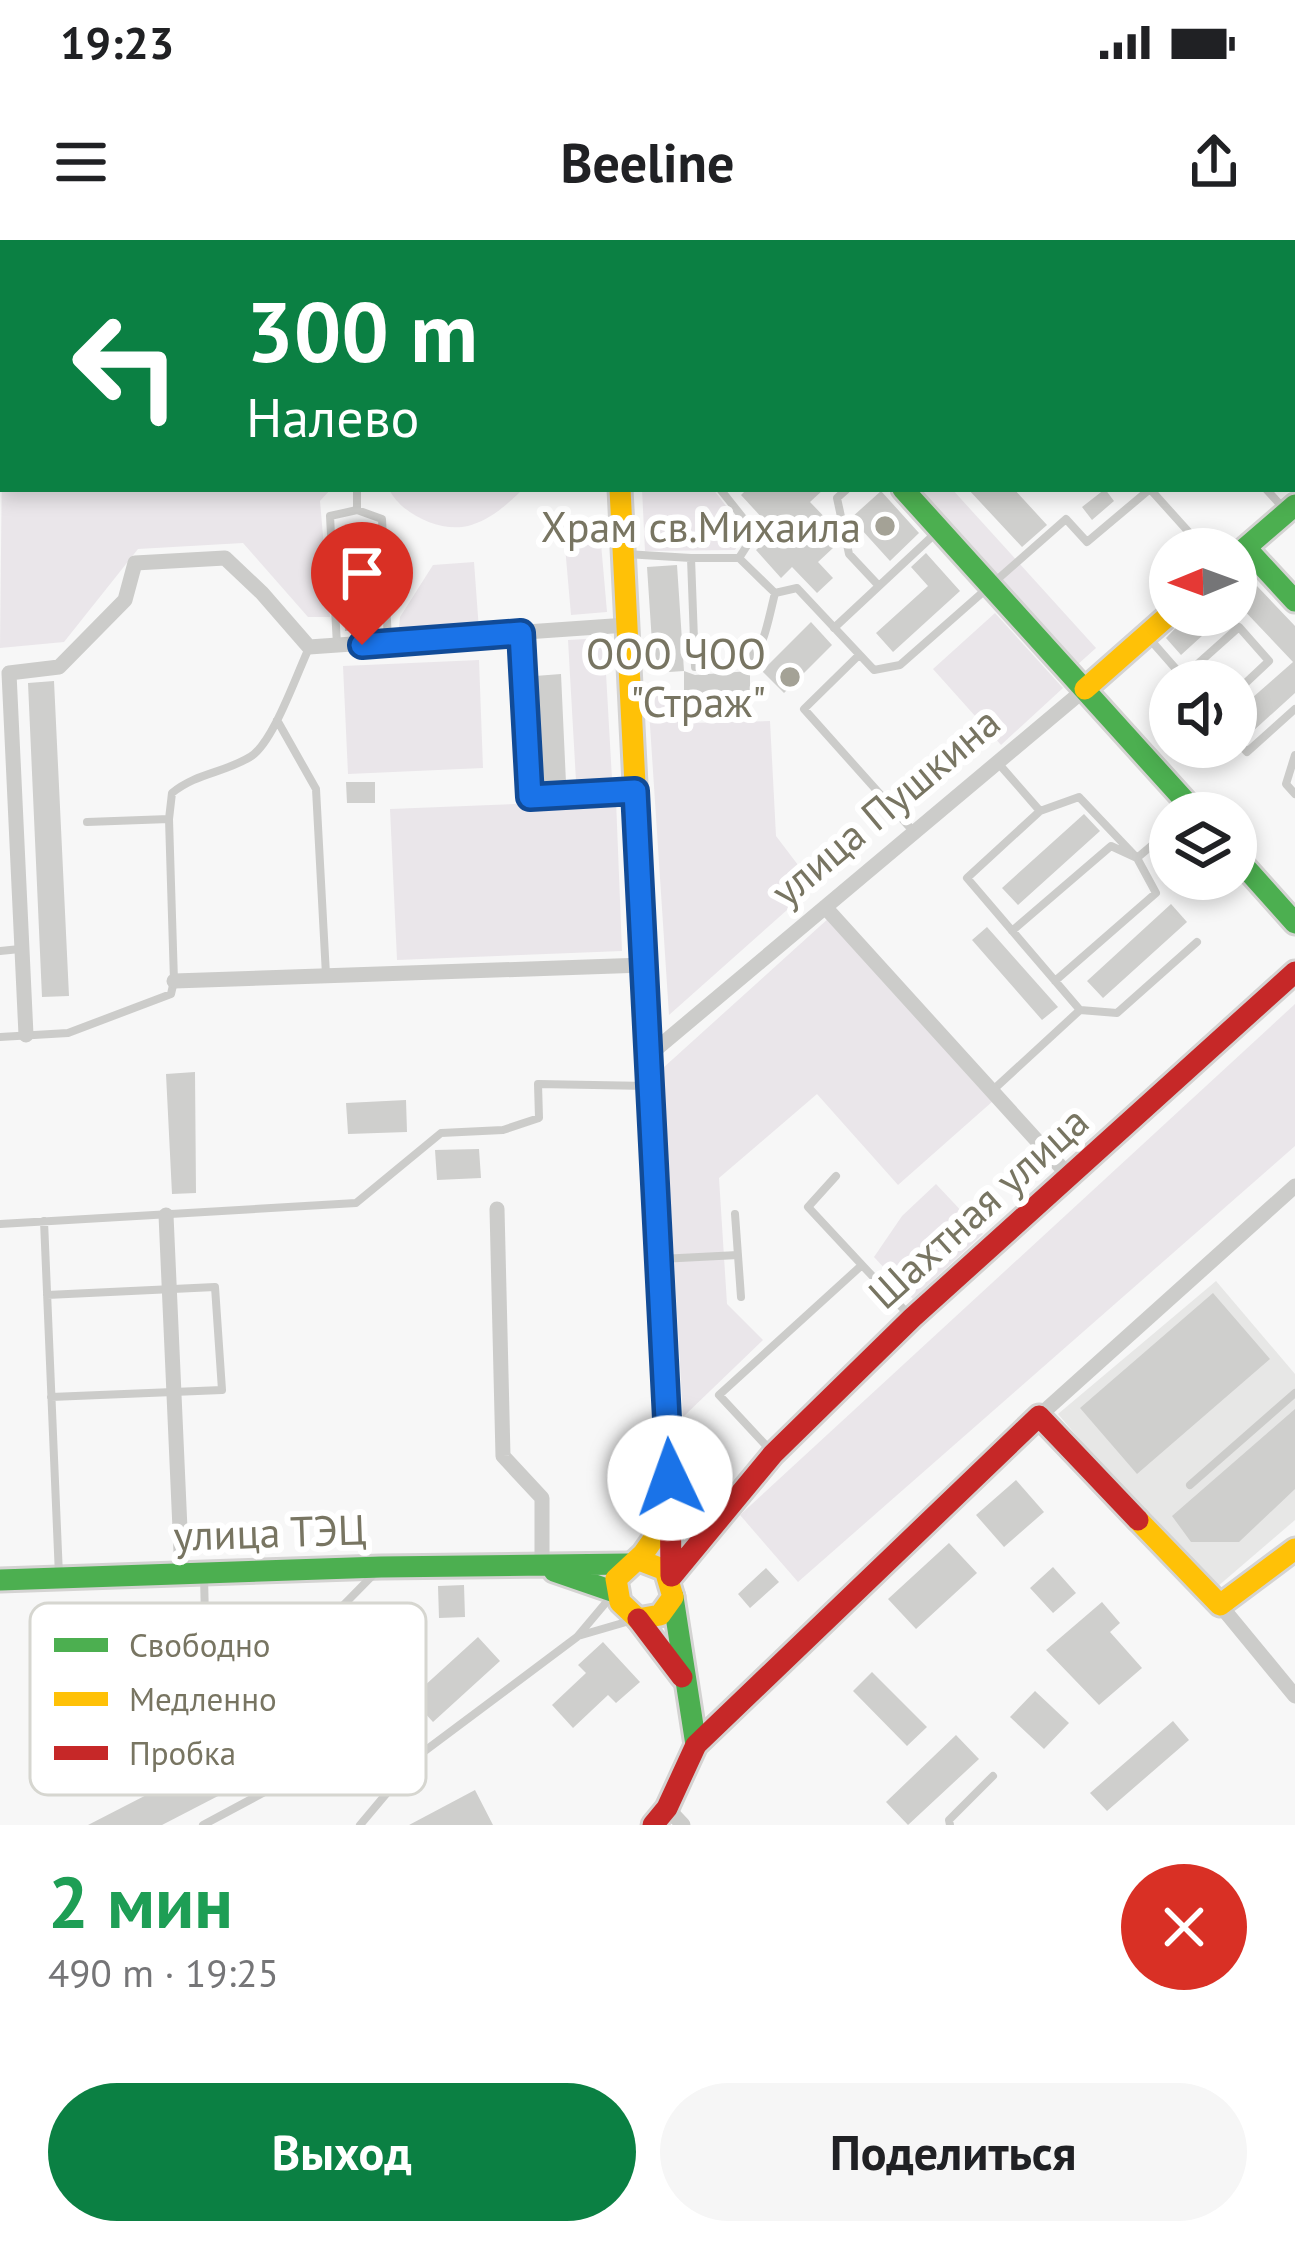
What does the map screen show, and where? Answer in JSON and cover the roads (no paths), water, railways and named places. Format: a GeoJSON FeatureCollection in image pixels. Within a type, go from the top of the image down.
{"type":"FeatureCollection","features":[{"type":"Feature","properties":{"kind":"street"},"geometry":{"type":"LineString","coordinates":[[620,492],[672,1587],[696,1745]]}},
{"type":"Feature","properties":{"kind":"street"},"geometry":{"type":"LineString","coordinates":[[906,492],[1176,792]]}},
{"type":"Feature","properties":{"kind":"street"},"geometry":{"type":"LineString","coordinates":[[1257,538],[1291,508]]}},
{"type":"Feature","properties":{"kind":"street"},"geometry":{"type":"LineString","coordinates":[[26,1035],[22,949],[9,860],[9,673],[58,667],[125,600],[135,563],[225,558],[309,647],[627,625]]}},
{"type":"Feature","properties":{"kind":"street"},"geometry":{"type":"LineString","coordinates":[[1257,567],[1295,601]]}},
{"type":"Feature","properties":{"kind":"street","name":"улица Пушкина"},"geometry":{"type":"LineString","coordinates":[[649,1055],[1149,632]]}},
{"type":"Feature","properties":{"kind":"street"},"geometry":{"type":"LineString","coordinates":[[521,633],[530,797],[635,791]]}},
{"type":"Feature","properties":{"kind":"street"},"geometry":{"type":"LineString","coordinates":[[1257,880],[1295,923]]}},
{"type":"Feature","properties":{"kind":"street"},"geometry":{"type":"LineString","coordinates":[[825,907],[1069,1177]]}},
{"type":"Feature","properties":{"kind":"street"},"geometry":{"type":"LineString","coordinates":[[174,981],[644,965]]}},
{"type":"Feature","properties":{"kind":"street","name":"Шахтная улица"},"geometry":{"type":"LineString","coordinates":[[672,1587],[722,1510],[773,1454],[912,1318],[1295,972]]}},
{"type":"Feature","properties":{"kind":"street"},"geometry":{"type":"LineString","coordinates":[[683,1825],[660,1816],[696,1745],[1039,1416],[1295,1186]]}},
{"type":"Feature","properties":{"kind":"street"},"geometry":{"type":"LineString","coordinates":[[497,1209],[503,1456],[542,1498],[542,1568]]}},
{"type":"Feature","properties":{"kind":"street"},"geometry":{"type":"LineString","coordinates":[[166,1215],[174,1393],[193,1574]]}},
{"type":"Feature","properties":{"kind":"street"},"geometry":{"type":"LineString","coordinates":[[1039,1416],[1220,1605],[1295,1696]]}},
{"type":"Feature","properties":{"kind":"street"},"geometry":{"type":"LineString","coordinates":[[670,1478],[689,1511],[722,1510]]}},
{"type":"Feature","properties":{"kind":"street"},"geometry":{"type":"LineString","coordinates":[[671,1514],[618,1576],[615,1592],[622,1610],[638,1619],[686,1682]]}},
{"type":"Feature","properties":{"kind":"street"},"geometry":{"type":"LineString","coordinates":[[1220,1605],[1295,1549]]}},
{"type":"Feature","properties":{"kind":"street"},"geometry":{"type":"LineString","coordinates":[[542,1568],[658,1563],[672,1587]]}},
{"type":"Feature","properties":{"kind":"street","name":"улица ТЭЦ"},"geometry":{"type":"LineString","coordinates":[[0,1580],[381,1567],[542,1568]]}},
{"type":"Feature","properties":{"kind":"street"},"geometry":{"type":"LineString","coordinates":[[542,1568],[615,1592]]}},
{"type":"Feature","properties":{"kind":"street"},"geometry":{"type":"LineString","coordinates":[[638,1619],[660,1615],[672,1587]]}},
{"type":"Feature","properties":{"kind":"lane"},"geometry":{"type":"LineString","coordinates":[[357,492],[357,511]]}},
{"type":"Feature","properties":{"kind":"lane"},"geometry":{"type":"LineString","coordinates":[[722,492],[755,533],[739,558]]}},
{"type":"Feature","properties":{"kind":"lane"},"geometry":{"type":"LineString","coordinates":[[844,492],[837,498],[849,554],[879,586]]}},
{"type":"Feature","properties":{"kind":"lane"},"geometry":{"type":"LineString","coordinates":[[775,592],[797,588],[874,670],[900,665],[1066,519],[1088,542],[1146,492]]}},
{"type":"Feature","properties":{"kind":"lane"},"geometry":{"type":"LineString","coordinates":[[1153,492],[1185,528]]}},
{"type":"Feature","properties":{"kind":"lane"},"geometry":{"type":"LineString","coordinates":[[337,646],[330,515],[357,511],[382,519],[388,644]]}},
{"type":"Feature","properties":{"kind":"lane"},"geometry":{"type":"LineString","coordinates":[[834,628],[940,530]]}},
{"type":"Feature","properties":{"kind":"lane"},"geometry":{"type":"LineString","coordinates":[[623,554],[739,558],[775,592]]}},
{"type":"Feature","properties":{"kind":"lane"},"geometry":{"type":"LineString","coordinates":[[691,558],[695,667],[739,666],[762,647],[775,592]]}},
{"type":"Feature","properties":{"kind":"lane"},"geometry":{"type":"LineString","coordinates":[[1202,660],[1240,627],[1269,661],[1257,672]]}},
{"type":"Feature","properties":{"kind":"lane"},"geometry":{"type":"LineString","coordinates":[[1146,635],[1168,660]]}},
{"type":"Feature","properties":{"kind":"lane"},"geometry":{"type":"LineString","coordinates":[[0,1037],[68,1033],[171,994],[172,793],[190,778],[224,770],[256,754],[309,647]]}},
{"type":"Feature","properties":{"kind":"lane"},"geometry":{"type":"LineString","coordinates":[[859,655],[804,709],[914,832]]}},
{"type":"Feature","properties":{"kind":"lane"},"geometry":{"type":"LineString","coordinates":[[1257,743],[1295,709]]}},
{"type":"Feature","properties":{"kind":"lane"},"geometry":{"type":"LineString","coordinates":[[276,719],[316,789],[326,975]]}},
{"type":"Feature","properties":{"kind":"lane"},"geometry":{"type":"LineString","coordinates":[[1295,755],[1286,784],[1295,794]]}},
{"type":"Feature","properties":{"kind":"lane"},"geometry":{"type":"LineString","coordinates":[[998,762],[1040,811]]}},
{"type":"Feature","properties":{"kind":"lane"},"geometry":{"type":"LineString","coordinates":[[1055,982],[1156,892],[1136,858],[1079,797],[1040,811],[967,878],[1055,982],[1080,1010],[1118,1013],[1197,942]]}},
{"type":"Feature","properties":{"kind":"lane"},"geometry":{"type":"LineString","coordinates":[[87,822],[169,819]]}},
{"type":"Feature","properties":{"kind":"lane"},"geometry":{"type":"LineString","coordinates":[[1012,931],[1111,846],[1136,858]]}},
{"type":"Feature","properties":{"kind":"lane"},"geometry":{"type":"LineString","coordinates":[[1136,858],[1149,847]]}},
{"type":"Feature","properties":{"kind":"lane"},"geometry":{"type":"LineString","coordinates":[[0,951],[22,949]]}},
{"type":"Feature","properties":{"kind":"lane"},"geometry":{"type":"LineString","coordinates":[[992,1091],[1080,1010]]}},
{"type":"Feature","properties":{"kind":"lane"},"geometry":{"type":"LineString","coordinates":[[0,1224],[356,1203],[441,1133],[503,1130],[539,1118],[538,1084],[650,1086]]}},
{"type":"Feature","properties":{"kind":"lane"},"geometry":{"type":"LineString","coordinates":[[836,1176],[808,1207],[912,1318]]}},
{"type":"Feature","properties":{"kind":"lane"},"geometry":{"type":"LineString","coordinates":[[735,1214],[741,1298]]}},
{"type":"Feature","properties":{"kind":"lane"},"geometry":{"type":"LineString","coordinates":[[44,1221],[59,1578]]}},
{"type":"Feature","properties":{"kind":"lane"},"geometry":{"type":"LineString","coordinates":[[659,1259],[738,1255]]}},
{"type":"Feature","properties":{"kind":"lane"},"geometry":{"type":"LineString","coordinates":[[773,1454],[719,1395],[862,1265]]}},
{"type":"Feature","properties":{"kind":"lane"},"geometry":{"type":"LineString","coordinates":[[47,1295],[215,1287],[222,1390],[51,1397]]}},
{"type":"Feature","properties":{"kind":"lane"},"geometry":{"type":"LineString","coordinates":[[1190,1485],[1295,1393]]}},
{"type":"Feature","properties":{"kind":"lane"},"geometry":{"type":"LineString","coordinates":[[346,1603],[381,1567]]}},
{"type":"Feature","properties":{"kind":"lane"},"geometry":{"type":"LineString","coordinates":[[193,1574],[201,1603]]}},
{"type":"Feature","properties":{"kind":"lane"},"geometry":{"type":"LineString","coordinates":[[426,1750],[577,1636],[615,1592]]}},
{"type":"Feature","properties":{"kind":"lane"},"geometry":{"type":"LineString","coordinates":[[577,1636],[638,1619]]}},
{"type":"Feature","properties":{"kind":"lane"},"geometry":{"type":"LineString","coordinates":[[950,1825],[949,1820],[993,1776]]}},
{"type":"Feature","properties":{"kind":"lane"},"geometry":{"type":"LineString","coordinates":[[203,1825],[257,1795]]}},
{"type":"Feature","properties":{"kind":"lane"},"geometry":{"type":"LineString","coordinates":[[360,1825],[385,1795]]}},
{"type":"Feature","properties":{"kind":"place","name":"Храм св.Михаила"},"geometry":{"type":"Point","coordinates":[885,526]}},
{"type":"Feature","properties":{"kind":"place","name":"ООО ЧОО \"Страж\""},"geometry":{"type":"Point","coordinates":[790,677]}}]}
